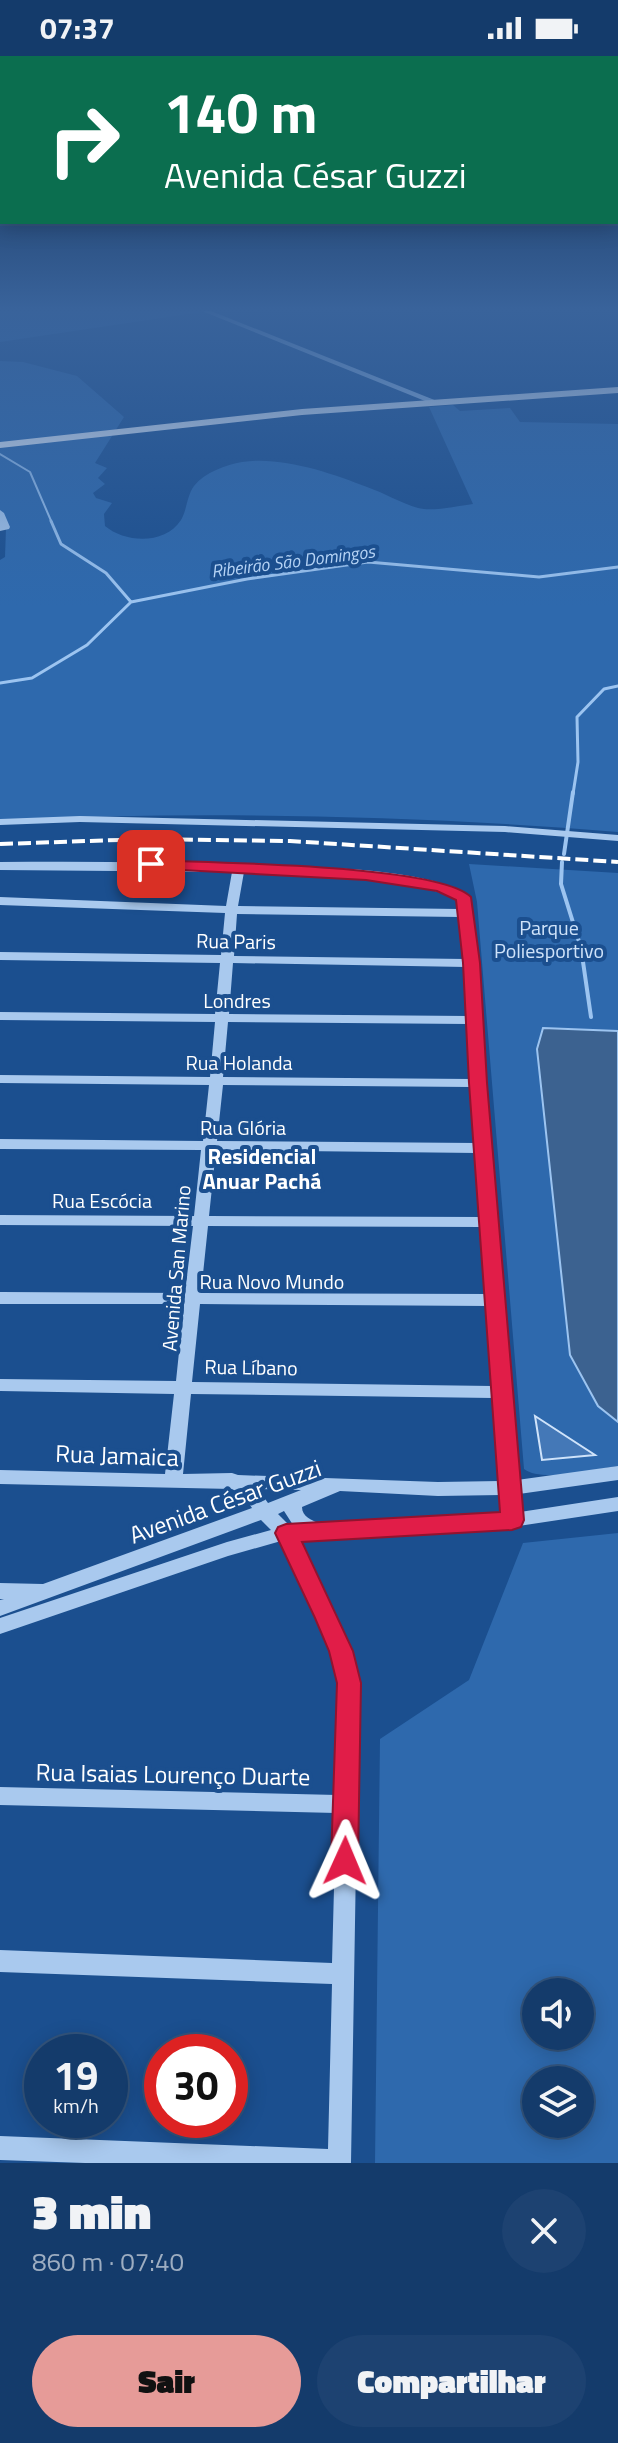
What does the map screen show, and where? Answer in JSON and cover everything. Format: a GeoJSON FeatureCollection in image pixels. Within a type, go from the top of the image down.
{"type":"FeatureCollection","features":[{"type":"Feature","properties":{"kind":"main road"},"geometry":{"type":"LineString","coordinates":[[0,445],[337,409]]}},
{"type":"Feature","properties":{"kind":"street"},"geometry":{"type":"LineString","coordinates":[[0,513],[6,527],[0,528]]}},
{"type":"Feature","properties":{"kind":"street"},"geometry":{"type":"LineString","coordinates":[[0,822],[80,819],[489,828],[618,838]]}},
{"type":"Feature","properties":{"kind":"street"},"geometry":{"type":"LineString","coordinates":[[0,866],[112,864],[366,875],[441,886],[465,905],[472,963],[473,1020],[497,1300],[501,1392],[512,1488],[512,1520]]}},
{"type":"Feature","properties":{"kind":"street","name":"Avenida San Marino"},"geometry":{"type":"LineString","coordinates":[[173,1482],[185,1388],[231,910],[239,868]]}},
{"type":"Feature","properties":{"kind":"street"},"geometry":{"type":"LineString","coordinates":[[0,901],[231,910],[465,905]]}},
{"type":"Feature","properties":{"kind":"street","name":"Rua Paris"},"geometry":{"type":"LineString","coordinates":[[0,956],[226,962],[472,963]]}},
{"type":"Feature","properties":{"kind":"street","name":"Londres"},"geometry":{"type":"LineString","coordinates":[[0,1016],[473,1020]]}},
{"type":"Feature","properties":{"kind":"street","name":"Rua Holanda"},"geometry":{"type":"LineString","coordinates":[[0,1079],[478,1083]]}},
{"type":"Feature","properties":{"kind":"street","name":"Rua Glória"},"geometry":{"type":"LineString","coordinates":[[0,1144],[485,1148]]}},
{"type":"Feature","properties":{"kind":"street","name":"Rua Escócia"},"geometry":{"type":"LineString","coordinates":[[0,1220],[491,1222]]}},
{"type":"Feature","properties":{"kind":"street","name":"Rua Novo Mundo"},"geometry":{"type":"LineString","coordinates":[[0,1298],[497,1300]]}},
{"type":"Feature","properties":{"kind":"street","name":"Rua Líbano"},"geometry":{"type":"LineString","coordinates":[[0,1385],[501,1392]]}},
{"type":"Feature","properties":{"kind":"street","name":"Avenida César Guzzi"},"geometry":{"type":"LineString","coordinates":[[0,1608],[339,1484],[438,1489],[512,1488],[618,1473]]}},
{"type":"Feature","properties":{"kind":"street","name":"Rua Jamaica"},"geometry":{"type":"LineString","coordinates":[[0,1477],[339,1484]]}},
{"type":"Feature","properties":{"kind":"street"},"geometry":{"type":"LineString","coordinates":[[0,2148],[339,2162],[349,1683],[332,1629],[286,1533],[254,1496],[232,1480]]}},
{"type":"Feature","properties":{"kind":"street"},"geometry":{"type":"LineString","coordinates":[[304,1496],[293,1504],[293,1512],[301,1523],[316,1530]]}},
{"type":"Feature","properties":{"kind":"street","name":"Avenida César Guzzi"},"geometry":{"type":"LineString","coordinates":[[0,1626],[227,1549],[286,1533],[512,1520],[618,1504]]}},
{"type":"Feature","properties":{"kind":"street"},"geometry":{"type":"LineString","coordinates":[[0,1591],[53,1591]]}},
{"type":"Feature","properties":{"kind":"street","name":"Rua Isaias Lourenço Duarte"},"geometry":{"type":"LineString","coordinates":[[0,1796],[346,1804]]}},
{"type":"Feature","properties":{"kind":"street"},"geometry":{"type":"LineString","coordinates":[[0,1961],[342,1974]]}},
{"type":"Feature","properties":{"kind":"green space"},"geometry":{"type":"Polygon","coordinates":[[[0,409],[115,409],[124,417],[95,463],[107,468],[98,478],[105,484],[93,493],[96,498],[112,503],[104,514],[105,526],[123,536],[144,539],[165,534],[174,528],[185,512],[192,490],[204,477],[242,462],[273,461],[322,471],[418,508],[438,509],[473,504],[430,409],[511,409],[520,422],[618,424],[618,832],[309,816],[0,820],[0,560],[5,557],[6,528],[0,512],[0,409]]]}},
{"type":"Feature","properties":{"kind":"green space","name":"Parque Poliesportivo"},"geometry":{"type":"Polygon","coordinates":[[[469,864],[618,873],[618,1466],[556,1475],[532,1473],[524,1469],[477,902],[469,864]]]}},
{"type":"Feature","properties":{"kind":"green space"},"geometry":{"type":"Polygon","coordinates":[[[618,1533],[618,2163],[375,2163],[380,1739],[469,1680],[523,1543],[618,1533]]]}},
{"type":"Feature","properties":{"kind":"shaded area"},"geometry":{"type":"Polygon","coordinates":[[[543,1028],[618,1031],[618,1422],[598,1406],[570,1355],[537,1049],[543,1028]]]}},
{"type":"Feature","properties":{"kind":"building"},"geometry":{"type":"Polygon","coordinates":[[[535,1416],[595,1455],[542,1460],[535,1416]]]}},
{"type":"Feature","properties":{"kind":"waterway"},"geometry":{"type":"LineString","coordinates":[[0,454],[30,472],[52,523]]}},
{"type":"Feature","properties":{"kind":"waterway"},"geometry":{"type":"LineString","coordinates":[[51,521],[61,544],[106,573],[131,602]]}},
{"type":"Feature","properties":{"kind":"waterway","name":"Ribeirão São Domingos"},"geometry":{"type":"LineString","coordinates":[[131,602],[247,579],[368,562],[539,577],[618,567]]}},
{"type":"Feature","properties":{"kind":"waterway","name":"Ribeirão São Domingos"},"geometry":{"type":"LineString","coordinates":[[0,683],[32,678],[87,645],[131,602]]}},
{"type":"Feature","properties":{"kind":"waterway"},"geometry":{"type":"LineString","coordinates":[[573,794],[578,762],[577,717],[604,689],[618,686]]}},
{"type":"Feature","properties":{"kind":"waterway"},"geometry":{"type":"LineString","coordinates":[[564,854],[573,792]]}},
{"type":"Feature","properties":{"kind":"waterway"},"geometry":{"type":"LineString","coordinates":[[562,862],[561,884],[581,948],[591,1017]]}},
{"type":"Feature","properties":{"kind":"railway"},"geometry":{"type":"LineString","coordinates":[[0,844],[147,839],[290,841],[618,862]]}},
{"type":"Feature","properties":{"kind":"district","name":"Residencial Anuar Pachá"},"geometry":{"type":"Point","coordinates":[262,1168]}},
{"type":"Feature","properties":{"kind":"route"},"geometry":{"type":"LineString","coordinates":[[151,864],[366,875],[441,886],[464,897],[472,963],[473,1020],[497,1300],[501,1398],[512,1488],[512,1520],[286,1533],[328,1618],[349,1683],[345,1861]]}}]}
